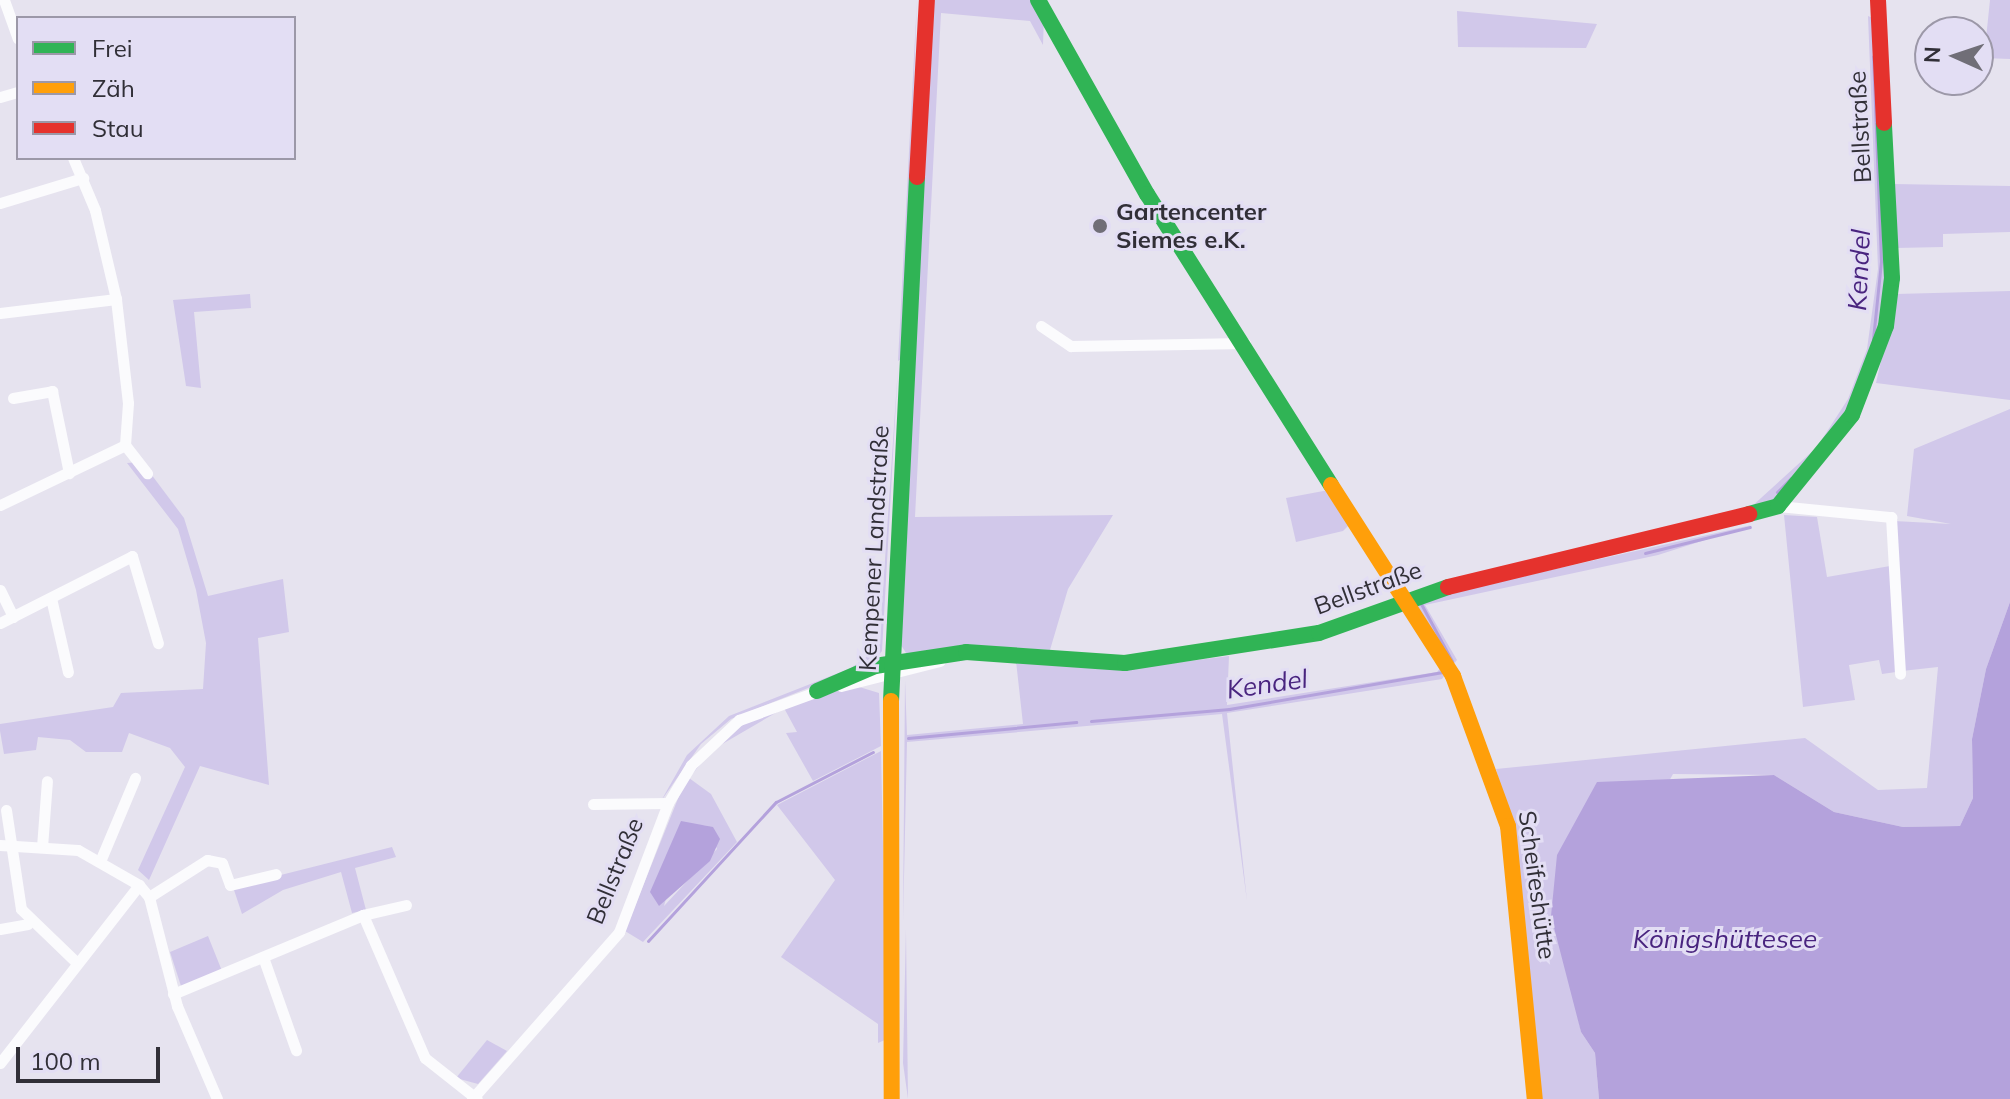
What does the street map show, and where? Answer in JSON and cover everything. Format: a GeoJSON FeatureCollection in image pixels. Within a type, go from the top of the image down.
{"type":"FeatureCollection","features":[{"type":"Feature","properties":{"kind":"street"},"geometry":{"type":"LineString","coordinates":[[4,0],[16,33]]}},
{"type":"Feature","properties":{"kind":"street","name":"Kempener Landstraße"},"geometry":{"type":"LineString","coordinates":[[892,1099],[890,670],[927,0]]}},
{"type":"Feature","properties":{"kind":"street","name":"Bellstraße"},"geometry":{"type":"LineString","coordinates":[[1038,0],[1147,194],[1410,601]]}},
{"type":"Feature","properties":{"kind":"street","name":"Bellstraße"},"geometry":{"type":"LineString","coordinates":[[1778,506],[1852,415],[1886,326],[1892,278],[1878,0]]}},
{"type":"Feature","properties":{"kind":"street"},"geometry":{"type":"LineString","coordinates":[[74,160],[83,178],[116,299],[128,403],[125,445],[147,473]]}},
{"type":"Feature","properties":{"kind":"street"},"geometry":{"type":"LineString","coordinates":[[0,203],[83,178]]}},
{"type":"Feature","properties":{"kind":"street"},"geometry":{"type":"LineString","coordinates":[[0,313],[116,299]]}},
{"type":"Feature","properties":{"kind":"street"},"geometry":{"type":"LineString","coordinates":[[1041,326],[1071,346],[1246,343]]}},
{"type":"Feature","properties":{"kind":"street"},"geometry":{"type":"LineString","coordinates":[[13,398],[52,391],[69,473]]}},
{"type":"Feature","properties":{"kind":"street"},"geometry":{"type":"LineString","coordinates":[[0,505],[125,445]]}},
{"type":"Feature","properties":{"kind":"street","name":"Bellstraße"},"geometry":{"type":"LineString","coordinates":[[474,1098],[619,932],[668,803],[717,735],[758,708],[966,652],[1125,663],[1319,633],[1410,601],[1778,506],[1891,517],[1900,674]]}},
{"type":"Feature","properties":{"kind":"street"},"geometry":{"type":"LineString","coordinates":[[0,623],[132,556],[158,643]]}},
{"type":"Feature","properties":{"kind":"street"},"geometry":{"type":"LineString","coordinates":[[0,590],[13,617]]}},
{"type":"Feature","properties":{"kind":"street"},"geometry":{"type":"LineString","coordinates":[[51,598],[68,672]]}},
{"type":"Feature","properties":{"kind":"street","name":"Scheifeshütte"},"geometry":{"type":"LineString","coordinates":[[1410,601],[1453,676],[1508,826],[1535,1099]]}},
{"type":"Feature","properties":{"kind":"street"},"geometry":{"type":"LineString","coordinates":[[101,859],[135,778]]}},
{"type":"Feature","properties":{"kind":"street"},"geometry":{"type":"LineString","coordinates":[[42,847],[47,781]]}},
{"type":"Feature","properties":{"kind":"street"},"geometry":{"type":"LineString","coordinates":[[593,804],[668,803]]}},
{"type":"Feature","properties":{"kind":"street"},"geometry":{"type":"LineString","coordinates":[[6,810],[4,845],[28,924],[76,962]]}},
{"type":"Feature","properties":{"kind":"street"},"geometry":{"type":"LineString","coordinates":[[4,845],[42,847],[101,859],[139,885],[149,897],[173,994],[217,1099]]}},
{"type":"Feature","properties":{"kind":"street"},"geometry":{"type":"LineString","coordinates":[[149,897],[207,860],[222,863],[230,885],[276,874]]}},
{"type":"Feature","properties":{"kind":"street"},"geometry":{"type":"LineString","coordinates":[[0,1063],[139,885]]}},
{"type":"Feature","properties":{"kind":"street"},"geometry":{"type":"LineString","coordinates":[[173,994],[363,915],[406,905]]}},
{"type":"Feature","properties":{"kind":"street"},"geometry":{"type":"LineString","coordinates":[[363,915],[410,1035],[442,1075],[474,1098]]}},
{"type":"Feature","properties":{"kind":"street"},"geometry":{"type":"LineString","coordinates":[[0,929],[28,924]]}},
{"type":"Feature","properties":{"kind":"street"},"geometry":{"type":"LineString","coordinates":[[263,957],[296,1050]]}},
{"type":"Feature","properties":{"kind":"shaded area"},"geometry":{"type":"Polygon","coordinates":[[[917,0],[904,357],[898,361],[917,0]]]}},
{"type":"Feature","properties":{"kind":"shaded area"},"geometry":{"type":"Polygon","coordinates":[[[932,0],[1035,0],[1044,17],[1043,45],[1030,21],[941,13],[915,517],[1113,515],[1068,589],[1050,650],[982,646],[908,656],[899,642],[932,0]]]}},
{"type":"Feature","properties":{"kind":"shaded area"},"geometry":{"type":"Polygon","coordinates":[[[1990,0],[2010,0],[2010,59],[1994,58],[1994,16],[1988,16],[1990,0]]]}},
{"type":"Feature","properties":{"kind":"shaded area"},"geometry":{"type":"Polygon","coordinates":[[[1457,11],[1597,24],[1586,48],[1458,47],[1457,11]]]}},
{"type":"Feature","properties":{"kind":"shaded area"},"geometry":{"type":"Polygon","coordinates":[[[1868,16],[1875,19],[1886,268],[1881,320],[1865,378],[1823,449],[1767,506],[1750,508],[1817,447],[1848,399],[1867,349],[1878,269],[1868,16]]]}},
{"type":"Feature","properties":{"kind":"shaded area"},"geometry":{"type":"Polygon","coordinates":[[[1893,184],[2010,186],[2010,232],[1943,234],[1943,247],[1896,248],[1893,184]]]}},
{"type":"Feature","properties":{"kind":"shaded area"},"geometry":{"type":"Polygon","coordinates":[[[2010,291],[2010,400],[1876,383],[1896,294],[2010,291]]]}},
{"type":"Feature","properties":{"kind":"shaded area"},"geometry":{"type":"Polygon","coordinates":[[[250,294],[251,308],[194,312],[201,388],[186,386],[173,300],[250,294]]]}},
{"type":"Feature","properties":{"kind":"shaded area"},"geometry":{"type":"Polygon","coordinates":[[[898,367],[882,651],[873,662],[731,719],[701,744],[661,801],[687,755],[729,716],[851,668],[879,648],[898,367]]]}},
{"type":"Feature","properties":{"kind":"shaded area"},"geometry":{"type":"Polygon","coordinates":[[[2010,409],[2010,602],[1986,669],[1972,739],[1973,798],[1960,826],[1903,827],[1834,812],[1774,775],[1673,774],[1567,965],[1581,1032],[1595,1053],[1599,1099],[1538,1099],[1511,825],[1496,769],[1805,738],[1878,790],[1927,788],[1938,667],[1902,671],[1894,521],[1951,524],[1907,516],[1914,449],[2010,409]]]}},
{"type":"Feature","properties":{"kind":"shaded area"},"geometry":{"type":"Polygon","coordinates":[[[142,462],[184,518],[208,596],[283,579],[289,632],[258,638],[269,785],[200,766],[149,880],[138,870],[185,767],[170,748],[129,733],[122,752],[86,752],[70,740],[38,737],[36,750],[4,754],[0,731],[0,724],[113,707],[121,693],[203,689],[206,643],[196,590],[178,529],[127,463],[142,462]]]}},
{"type":"Feature","properties":{"kind":"shaded area"},"geometry":{"type":"Polygon","coordinates":[[[1334,489],[1354,520],[1343,531],[1296,542],[1286,498],[1334,489]]]}},
{"type":"Feature","properties":{"kind":"shaded area"},"geometry":{"type":"Polygon","coordinates":[[[1784,515],[1817,517],[1827,577],[1890,566],[1896,672],[1882,674],[1879,660],[1849,665],[1855,700],[1803,707],[1784,515]]]}},
{"type":"Feature","properties":{"kind":"shaded area"},"geometry":{"type":"Polygon","coordinates":[[[1752,525],[1658,555],[1425,605],[1457,660],[1452,666],[1417,607],[1417,600],[1752,525]]]}},
{"type":"Feature","properties":{"kind":"shaded area"},"geometry":{"type":"Polygon","coordinates":[[[1229,656],[1227,705],[1437,672],[1444,664],[1448,671],[1442,679],[1227,713],[1247,901],[1222,714],[907,742],[903,923],[905,680],[907,735],[1023,724],[1016,661],[1119,670],[1229,656]]]}},
{"type":"Feature","properties":{"kind":"shaded area"},"geometry":{"type":"Polygon","coordinates":[[[856,686],[879,693],[881,746],[813,781],[786,733],[797,732],[784,708],[713,749],[733,729],[769,709],[856,686]]]}},
{"type":"Feature","properties":{"kind":"shaded area"},"geometry":{"type":"Polygon","coordinates":[[[881,751],[887,1039],[878,1043],[878,1024],[781,957],[835,880],[777,805],[881,751]]]}},
{"type":"Feature","properties":{"kind":"shaded area"},"geometry":{"type":"Polygon","coordinates":[[[710,753],[689,778],[711,794],[737,842],[643,942],[625,931],[687,776],[710,753]],[[686,824],[664,906],[717,849],[708,826],[686,824]]]}},
{"type":"Feature","properties":{"kind":"shaded area"},"geometry":{"type":"Polygon","coordinates":[[[392,847],[396,857],[355,868],[366,910],[352,913],[341,872],[283,890],[242,914],[233,887],[392,847]]]}},
{"type":"Feature","properties":{"kind":"shaded area"},"geometry":{"type":"Polygon","coordinates":[[[906,928],[906,932],[908,1099],[903,1063],[906,928]]]}},
{"type":"Feature","properties":{"kind":"shaded area"},"geometry":{"type":"Polygon","coordinates":[[[208,936],[222,971],[181,986],[170,952],[208,936]]]}},
{"type":"Feature","properties":{"kind":"shaded area"},"geometry":{"type":"Polygon","coordinates":[[[487,1040],[507,1051],[478,1084],[456,1078],[487,1040]]]}},
{"type":"Feature","properties":{"kind":"water","name":"Königshüttesee"},"geometry":{"type":"Polygon","coordinates":[[[2010,602],[2010,1099],[1599,1099],[1595,1053],[1581,1032],[1551,916],[1557,855],[1597,782],[1774,775],[1834,812],[1903,827],[1960,826],[1973,798],[1972,739],[1986,669],[2010,602]]]}},
{"type":"Feature","properties":{"kind":"water"},"geometry":{"type":"Polygon","coordinates":[[[681,821],[713,827],[720,839],[710,861],[659,906],[650,892],[681,821]]]}},
{"type":"Feature","properties":{"kind":"waterway","name":"Kendel"},"geometry":{"type":"LineString","coordinates":[[1873,56],[1881,261],[1873,339]]}},
{"type":"Feature","properties":{"kind":"waterway","name":"Kendel"},"geometry":{"type":"LineString","coordinates":[[1777,492],[1791,478]]}},
{"type":"Feature","properties":{"kind":"waterway","name":"Kendel"},"geometry":{"type":"LineString","coordinates":[[1645,553],[1750,527]]}},
{"type":"Feature","properties":{"kind":"waterway","name":"Kendel"},"geometry":{"type":"LineString","coordinates":[[1420,602],[1452,661]]}},
{"type":"Feature","properties":{"kind":"waterway","name":"Kendel"},"geometry":{"type":"LineString","coordinates":[[1091,721],[1229,709],[1443,672]]}},
{"type":"Feature","properties":{"kind":"waterway","name":"Kendel"},"geometry":{"type":"LineString","coordinates":[[908,738],[1076,722]]}},
{"type":"Feature","properties":{"kind":"waterway","name":"Kendel"},"geometry":{"type":"LineString","coordinates":[[648,941],[776,802],[873,752]]}},
{"type":"Feature","properties":{"kind":"traffic: fast"},"geometry":{"type":"LineString","coordinates":[[1038,0],[1147,194],[1331,485]]}},
{"type":"Feature","properties":{"kind":"traffic: fast"},"geometry":{"type":"LineString","coordinates":[[1749,514],[1778,506],[1852,415],[1886,326],[1892,278],[1884,123]]}},
{"type":"Feature","properties":{"kind":"traffic: fast"},"geometry":{"type":"LineString","coordinates":[[891,701],[917,177]]}},
{"type":"Feature","properties":{"kind":"traffic: fast"},"geometry":{"type":"LineString","coordinates":[[817,691],[875,666],[966,652],[1125,663],[1319,633],[1448,587]]}},
{"type":"Feature","properties":{"kind":"traffic: slow"},"geometry":{"type":"LineString","coordinates":[[1331,485],[1453,676],[1508,826],[1535,1099]]}},
{"type":"Feature","properties":{"kind":"traffic: slow"},"geometry":{"type":"LineString","coordinates":[[891,701],[892,1099]]}},
{"type":"Feature","properties":{"kind":"traffic: jam"},"geometry":{"type":"LineString","coordinates":[[917,177],[927,0]]}},
{"type":"Feature","properties":{"kind":"traffic: jam"},"geometry":{"type":"LineString","coordinates":[[1878,0],[1884,123]]}},
{"type":"Feature","properties":{"kind":"traffic: jam"},"geometry":{"type":"LineString","coordinates":[[1448,587],[1749,514]]}},
{"type":"Feature","properties":{"kind":"place","name":"Gartencenter Siemes e.K."},"geometry":{"type":"Point","coordinates":[1100,226]}}]}
